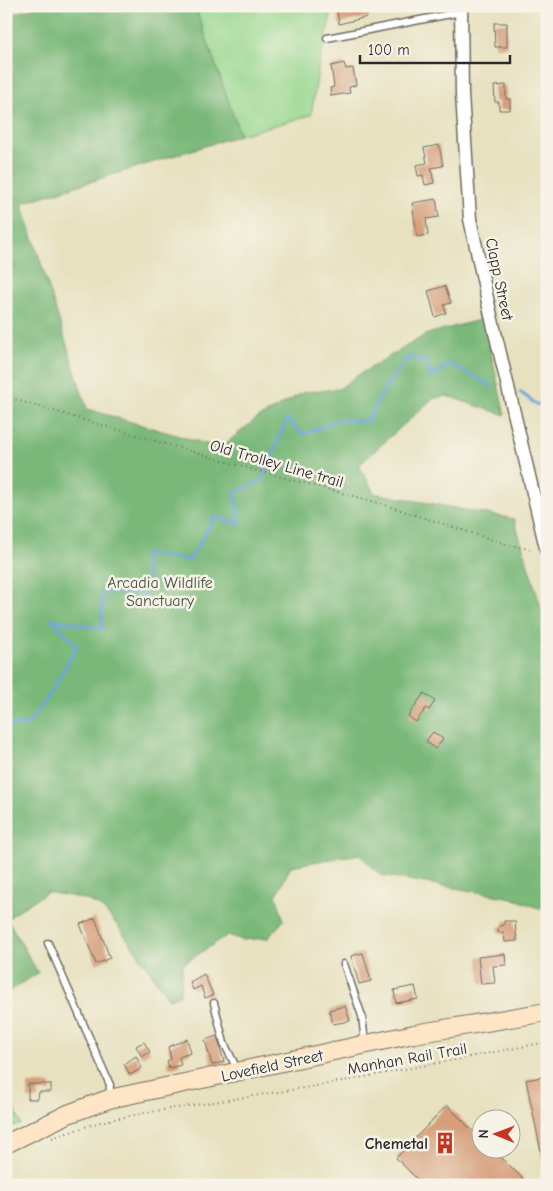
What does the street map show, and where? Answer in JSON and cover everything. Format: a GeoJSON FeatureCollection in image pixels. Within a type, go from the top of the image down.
{"type":"FeatureCollection","features":[{"type":"Feature","properties":{"kind":"street","name":"Clapp Street"},"geometry":{"type":"LineString","coordinates":[[461,9],[462,94],[470,219],[542,551]]}},
{"type":"Feature","properties":{"kind":"street","name":"Lovefield Street"},"geometry":{"type":"LineString","coordinates":[[6,1144],[68,1114],[109,1099],[366,1045],[547,1012]]}},
{"type":"Feature","properties":{"kind":"lane"},"geometry":{"type":"LineString","coordinates":[[327,38],[461,9]]}},
{"type":"Feature","properties":{"kind":"lane"},"geometry":{"type":"LineString","coordinates":[[48,943],[110,1085],[109,1099]]}},
{"type":"Feature","properties":{"kind":"lane"},"geometry":{"type":"LineString","coordinates":[[344,964],[362,1016],[366,1045]]}},
{"type":"Feature","properties":{"kind":"lane"},"geometry":{"type":"LineString","coordinates":[[214,1003],[224,1042],[238,1072]]}},
{"type":"Feature","properties":{"kind":"path","name":"Old Trolley Line trail"},"geometry":{"type":"LineString","coordinates":[[6,397],[269,474],[372,501],[509,545],[542,551]]}},
{"type":"Feature","properties":{"kind":"path","name":"Manhan Rail Trail"},"geometry":{"type":"LineString","coordinates":[[48,1138],[128,1116],[323,1085],[547,1042]]}},
{"type":"Feature","properties":{"kind":"green space","name":"Arcadia Wildlife Sanctuary"},"geometry":{"type":"Polygon","coordinates":[[[38,6],[195,6],[240,135],[22,203],[87,409],[220,448],[255,420],[304,392],[339,389],[355,377],[427,334],[483,319],[505,415],[447,396],[432,399],[359,465],[374,493],[514,519],[547,627],[547,911],[512,898],[380,875],[359,854],[291,866],[276,896],[284,920],[268,938],[242,940],[228,935],[183,964],[180,995],[169,999],[122,932],[103,909],[96,904],[72,896],[47,892],[13,914],[8,920],[38,973],[6,993],[6,17],[38,6]]]}},
{"type":"Feature","properties":{"kind":"green space"},"geometry":{"type":"Polygon","coordinates":[[[195,6],[333,6],[319,65],[311,115],[240,135],[195,6]]]}},
{"type":"Feature","properties":{"kind":"green space"},"geometry":{"type":"Polygon","coordinates":[[[6,1086],[21,1125],[6,1127],[6,1086]]]}},
{"type":"Feature","properties":{"kind":"building"},"geometry":{"type":"Polygon","coordinates":[[[346,6],[365,6],[367,17],[339,24],[337,11],[346,10],[346,6]]]}},
{"type":"Feature","properties":{"kind":"building"},"geometry":{"type":"Polygon","coordinates":[[[494,23],[507,23],[507,47],[495,47],[494,23]]]}},
{"type":"Feature","properties":{"kind":"building"},"geometry":{"type":"Polygon","coordinates":[[[344,63],[346,69],[353,68],[356,85],[349,87],[350,93],[331,96],[330,88],[334,87],[331,66],[344,63]]]}},
{"type":"Feature","properties":{"kind":"building"},"geometry":{"type":"Polygon","coordinates":[[[506,85],[506,99],[510,99],[510,110],[499,110],[499,102],[495,102],[494,86],[506,85]]]}},
{"type":"Feature","properties":{"kind":"building"},"geometry":{"type":"Polygon","coordinates":[[[439,145],[443,166],[431,168],[434,183],[425,185],[423,175],[418,176],[416,165],[427,163],[424,148],[439,145]]]}},
{"type":"Feature","properties":{"kind":"building"},"geometry":{"type":"Polygon","coordinates":[[[436,199],[439,217],[426,219],[428,235],[417,237],[412,203],[436,199]]]}},
{"type":"Feature","properties":{"kind":"building"},"geometry":{"type":"Polygon","coordinates":[[[445,286],[451,303],[444,305],[446,313],[435,317],[428,291],[445,286]]]}},
{"type":"Feature","properties":{"kind":"building"},"geometry":{"type":"Polygon","coordinates":[[[424,693],[435,701],[429,710],[426,708],[416,722],[408,716],[424,693]]]}},
{"type":"Feature","properties":{"kind":"building"},"geometry":{"type":"Polygon","coordinates":[[[433,732],[443,739],[435,749],[426,741],[433,732]]]}},
{"type":"Feature","properties":{"kind":"building"},"geometry":{"type":"Polygon","coordinates":[[[95,918],[110,958],[96,964],[80,924],[95,918]]]}},
{"type":"Feature","properties":{"kind":"building"},"geometry":{"type":"Polygon","coordinates":[[[504,921],[515,921],[517,941],[505,942],[504,934],[498,932],[498,927],[504,925],[504,921]]]}},
{"type":"Feature","properties":{"kind":"building"},"geometry":{"type":"Polygon","coordinates":[[[363,953],[371,981],[359,984],[351,956],[363,953]]]}},
{"type":"Feature","properties":{"kind":"building"},"geometry":{"type":"Polygon","coordinates":[[[505,954],[506,965],[493,966],[495,983],[481,984],[478,957],[505,954]]]}},
{"type":"Feature","properties":{"kind":"building"},"geometry":{"type":"Polygon","coordinates":[[[204,974],[213,995],[205,998],[201,986],[193,990],[190,982],[204,974]]]}},
{"type":"Feature","properties":{"kind":"building"},"geometry":{"type":"Polygon","coordinates":[[[415,986],[418,999],[396,1003],[394,990],[415,986]]]}},
{"type":"Feature","properties":{"kind":"building"},"geometry":{"type":"Polygon","coordinates":[[[345,1006],[350,1021],[333,1024],[329,1010],[345,1006]]]}},
{"type":"Feature","properties":{"kind":"building"},"geometry":{"type":"Polygon","coordinates":[[[217,1036],[224,1062],[212,1065],[205,1040],[217,1036]]]}},
{"type":"Feature","properties":{"kind":"building"},"geometry":{"type":"Polygon","coordinates":[[[187,1039],[191,1053],[179,1057],[181,1065],[169,1068],[167,1061],[171,1059],[168,1047],[187,1039]]]}},
{"type":"Feature","properties":{"kind":"building"},"geometry":{"type":"Polygon","coordinates":[[[144,1042],[150,1052],[142,1057],[136,1046],[144,1042]]]}},
{"type":"Feature","properties":{"kind":"building"},"geometry":{"type":"Polygon","coordinates":[[[136,1056],[142,1068],[130,1075],[124,1064],[136,1056]]]}},
{"type":"Feature","properties":{"kind":"building"},"geometry":{"type":"Polygon","coordinates":[[[547,1076],[547,1161],[543,1161],[526,1080],[547,1076]]]}},
{"type":"Feature","properties":{"kind":"building"},"geometry":{"type":"Polygon","coordinates":[[[28,1084],[51,1084],[51,1092],[39,1092],[38,1099],[28,1099],[28,1084]]]}},
{"type":"Feature","properties":{"kind":"building","name":"Chemetal"},"geometry":{"type":"Polygon","coordinates":[[[447,1105],[470,1128],[470,1158],[502,1158],[529,1185],[423,1185],[396,1158],[447,1105]]]}},
{"type":"Feature","properties":{"kind":"waterway"},"geometry":{"type":"LineString","coordinates":[[6,725],[27,725],[47,699],[77,646],[52,619],[102,629],[102,592],[148,594],[145,554],[190,560],[214,517],[240,524],[235,492],[262,480],[287,419],[303,435],[336,420],[368,421],[386,386],[408,357],[427,362],[431,378],[449,364],[492,386]]}},
{"type":"Feature","properties":{"kind":"waterway"},"geometry":{"type":"LineString","coordinates":[[520,392],[536,404],[547,406]]}},
{"type":"Feature","properties":{"kind":"place","name":"Chemetal"},"geometry":{"type":"Point","coordinates":[445,1143]}}]}
